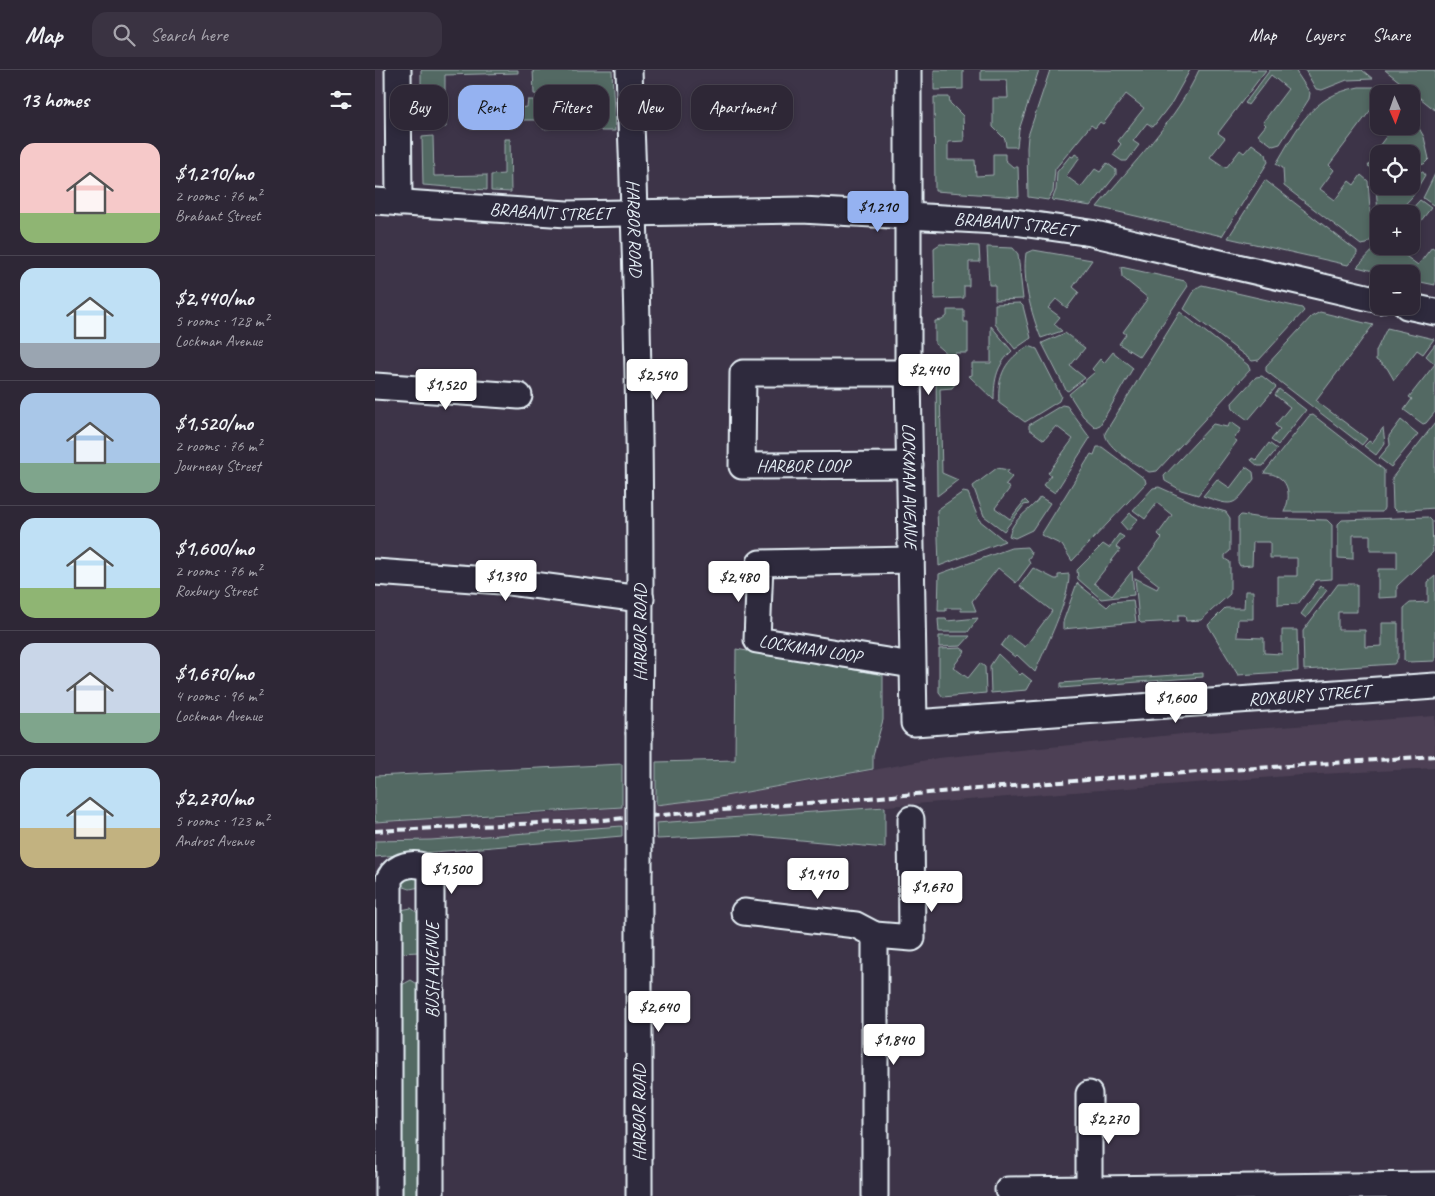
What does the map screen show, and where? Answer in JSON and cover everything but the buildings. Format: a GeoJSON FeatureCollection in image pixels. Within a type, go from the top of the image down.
{"type":"FeatureCollection","features":[{"type":"Feature","properties":{"kind":"street"},"geometry":{"type":"LineString","coordinates":[[387,202],[398,70]]}},
{"type":"Feature","properties":{"kind":"street","name":"HARBOR ROAD"},"geometry":{"type":"LineString","coordinates":[[629,70],[634,214],[641,599],[639,732],[639,1196]]}},
{"type":"Feature","properties":{"kind":"street","name":"LOCKMAN AVENUE"},"geometry":{"type":"LineString","coordinates":[[908,70],[908,372],[914,723]]}},
{"type":"Feature","properties":{"kind":"street","name":"BRABANT STREET"},"geometry":{"type":"LineString","coordinates":[[387,202],[529,213],[634,214],[754,209],[909,214],[1014,222],[1091,233],[1370,298]]}},
{"type":"Feature","properties":{"kind":"street"},"geometry":{"type":"LineString","coordinates":[[1420,309],[1435,312]]}},
{"type":"Feature","properties":{"kind":"street","name":"HARBOR LOOP"},"geometry":{"type":"LineString","coordinates":[[908,372],[743,374],[742,466],[910,466]]}},
{"type":"Feature","properties":{"kind":"street"},"geometry":{"type":"LineString","coordinates":[[375,386],[519,396]]}},
{"type":"Feature","properties":{"kind":"street","name":"LOCKMAN LOOP"},"geometry":{"type":"LineString","coordinates":[[911,560],[760,563],[757,640],[912,665]]}},
{"type":"Feature","properties":{"kind":"street"},"geometry":{"type":"LineString","coordinates":[[375,572],[501,581],[641,599]]}},
{"type":"Feature","properties":{"kind":"street","name":"ROXBURY STREET"},"geometry":{"type":"LineString","coordinates":[[914,723],[1435,686]]}},
{"type":"Feature","properties":{"kind":"street"},"geometry":{"type":"LineString","coordinates":[[744,912],[856,925],[875,936],[912,938],[911,819]]}},
{"type":"Feature","properties":{"kind":"street","name":"BUSH AVENUE"},"geometry":{"type":"LineString","coordinates":[[389,1196],[383,1043],[389,970],[389,879],[394,870],[416,865],[427,868],[431,874],[431,1196]]}},
{"type":"Feature","properties":{"kind":"street"},"geometry":{"type":"LineString","coordinates":[[389,899],[431,900]]}},
{"type":"Feature","properties":{"kind":"street"},"geometry":{"type":"LineString","coordinates":[[875,936],[875,1196]]}},
{"type":"Feature","properties":{"kind":"street"},"geometry":{"type":"LineString","coordinates":[[389,970],[431,971]]}},
{"type":"Feature","properties":{"kind":"street"},"geometry":{"type":"LineString","coordinates":[[1089,1094],[1089,1192]]}},
{"type":"Feature","properties":{"kind":"street"},"geometry":{"type":"LineString","coordinates":[[1008,1190],[1089,1192],[1329,1191],[1435,1185]]}},
{"type":"Feature","properties":{"kind":"shaded area"},"geometry":{"type":"Polygon","coordinates":[[[1435,716],[1435,768],[1301,775],[431,840],[375,841],[375,822],[522,815],[669,804],[793,785],[938,758],[1183,734],[1435,716]]]}},
{"type":"Feature","properties":{"kind":"green space"},"geometry":{"type":"Polygon","coordinates":[[[421,70],[518,70],[518,73],[445,75],[445,85],[421,85],[421,70]]]}},
{"type":"Feature","properties":{"kind":"green space"},"geometry":{"type":"Polygon","coordinates":[[[533,70],[612,70],[615,131],[601,130],[609,130],[609,85],[534,85],[534,94],[533,70]]]}},
{"type":"Feature","properties":{"kind":"green space"},"geometry":{"type":"Polygon","coordinates":[[[934,70],[963,70],[963,89],[934,90],[934,70]]]}},
{"type":"Feature","properties":{"kind":"green space"},"geometry":{"type":"Polygon","coordinates":[[[981,70],[1039,70],[1019,130],[1017,147],[1006,147],[1005,139],[993,127],[993,98],[1008,98],[1007,80],[981,80],[981,70]]]}},
{"type":"Feature","properties":{"kind":"green space"},"geometry":{"type":"Polygon","coordinates":[[[1050,70],[1190,70],[1172,102],[1153,127],[1147,123],[1133,141],[1139,145],[1127,161],[1122,161],[1113,155],[1121,144],[1118,141],[1144,108],[1126,94],[1103,124],[1100,122],[1095,128],[1091,125],[1055,169],[1053,192],[1048,200],[1028,197],[1027,148],[1028,136],[1050,70]]]}},
{"type":"Feature","properties":{"kind":"green space"},"geometry":{"type":"Polygon","coordinates":[[[1199,70],[1266,70],[1218,133],[1225,138],[1210,157],[1226,168],[1240,150],[1244,153],[1252,144],[1266,154],[1268,162],[1222,236],[1097,207],[1166,124],[1199,70]]]}},
{"type":"Feature","properties":{"kind":"green space"},"geometry":{"type":"Polygon","coordinates":[[[1270,70],[1295,70],[1310,93],[1309,99],[1280,144],[1273,146],[1258,135],[1266,125],[1263,122],[1288,89],[1271,75],[1248,105],[1245,103],[1270,70]]]}},
{"type":"Feature","properties":{"kind":"green space"},"geometry":{"type":"Polygon","coordinates":[[[1305,70],[1362,70],[1373,79],[1347,80],[1322,90],[1316,89],[1305,70]]]}},
{"type":"Feature","properties":{"kind":"green space"},"geometry":{"type":"Polygon","coordinates":[[[1385,70],[1435,70],[1435,110],[1420,98],[1420,85],[1404,85],[1385,70]]]}},
{"type":"Feature","properties":{"kind":"green space"},"geometry":{"type":"Polygon","coordinates":[[[1359,87],[1370,87],[1370,111],[1329,165],[1334,170],[1320,189],[1335,200],[1349,181],[1354,185],[1361,175],[1368,181],[1370,240],[1367,244],[1361,245],[1284,186],[1283,168],[1276,164],[1308,115],[1329,97],[1359,87]]]}},
{"type":"Feature","properties":{"kind":"green space"},"geometry":{"type":"Polygon","coordinates":[[[934,97],[949,97],[950,103],[963,116],[964,141],[948,142],[948,160],[975,160],[976,176],[993,175],[993,154],[1005,154],[1005,160],[1013,167],[1018,167],[1019,197],[935,191],[934,97]]]}},
{"type":"Feature","properties":{"kind":"green space"},"geometry":{"type":"Polygon","coordinates":[[[528,100],[534,100],[534,120],[524,120],[524,107],[527,107],[528,100]]]}},
{"type":"Feature","properties":{"kind":"green space"},"geometry":{"type":"Polygon","coordinates":[[[1420,130],[1424,137],[1429,159],[1424,164],[1420,165],[1420,145],[1380,145],[1387,135],[1420,135],[1420,130]]]}},
{"type":"Feature","properties":{"kind":"green space"},"geometry":{"type":"Polygon","coordinates":[[[433,136],[434,176],[487,175],[487,190],[423,185],[422,137],[433,136]]]}},
{"type":"Feature","properties":{"kind":"green space"},"geometry":{"type":"Polygon","coordinates":[[[504,139],[510,139],[511,192],[491,191],[491,175],[504,174],[504,139]]]}},
{"type":"Feature","properties":{"kind":"green space"},"geometry":{"type":"Polygon","coordinates":[[[1075,154],[1080,157],[1066,176],[1081,187],[1095,169],[1100,172],[1107,163],[1116,170],[1116,175],[1091,206],[1052,200],[1056,190],[1057,172],[1070,156],[1073,157],[1075,154]]]}},
{"type":"Feature","properties":{"kind":"green space"},"geometry":{"type":"Polygon","coordinates":[[[1420,172],[1423,172],[1425,175],[1420,183],[1420,172]]]}},
{"type":"Feature","properties":{"kind":"green space"},"geometry":{"type":"Polygon","coordinates":[[[1435,174],[1435,203],[1433,205],[1423,198],[1435,174]]]}},
{"type":"Feature","properties":{"kind":"green space"},"geometry":{"type":"Polygon","coordinates":[[[1265,180],[1357,251],[1357,254],[1348,265],[1228,238],[1265,180]]]}},
{"type":"Feature","properties":{"kind":"green space"},"geometry":{"type":"Polygon","coordinates":[[[1377,195],[1413,195],[1404,205],[1377,205],[1377,195]]]}},
{"type":"Feature","properties":{"kind":"green space"},"geometry":{"type":"Polygon","coordinates":[[[1420,200],[1431,208],[1420,222],[1420,205],[1415,205],[1420,200]]]}},
{"type":"Feature","properties":{"kind":"green space"},"geometry":{"type":"Polygon","coordinates":[[[940,244],[979,246],[980,262],[969,262],[969,286],[964,286],[964,298],[935,299],[934,248],[940,244]]]}},
{"type":"Feature","properties":{"kind":"green space"},"geometry":{"type":"Polygon","coordinates":[[[987,247],[1013,248],[1018,254],[1023,299],[995,300],[995,285],[989,285],[987,247]]]}},
{"type":"Feature","properties":{"kind":"green space"},"geometry":{"type":"Polygon","coordinates":[[[1432,247],[1435,249],[1435,285],[1420,282],[1420,265],[1418,265],[1432,247]]]}},
{"type":"Feature","properties":{"kind":"green space"},"geometry":{"type":"Polygon","coordinates":[[[1033,250],[1092,260],[1073,287],[1079,292],[1067,308],[1056,299],[1048,308],[1060,317],[1054,324],[1062,331],[1041,338],[1031,307],[1025,274],[1026,253],[1033,250]]]}},
{"type":"Feature","properties":{"kind":"green space"},"geometry":{"type":"Polygon","coordinates":[[[1370,253],[1370,255],[1404,255],[1418,265],[1370,265],[1370,270],[1357,267],[1370,253]]]}},
{"type":"Feature","properties":{"kind":"green space"},"geometry":{"type":"Polygon","coordinates":[[[1121,267],[1185,281],[1188,286],[1140,357],[1119,344],[1126,334],[1123,332],[1148,298],[1122,277],[1121,267]]]}},
{"type":"Feature","properties":{"kind":"green space"},"geometry":{"type":"Polygon","coordinates":[[[1202,285],[1302,308],[1304,311],[1259,360],[1252,361],[1184,309],[1196,288],[1202,285]]]}},
{"type":"Feature","properties":{"kind":"green space"},"geometry":{"type":"Polygon","coordinates":[[[1020,303],[1023,306],[1031,338],[1015,349],[995,324],[995,304],[1020,303]]]}},
{"type":"Feature","properties":{"kind":"green space"},"geometry":{"type":"Polygon","coordinates":[[[947,310],[964,310],[964,322],[968,322],[968,353],[955,353],[954,360],[935,344],[935,321],[942,320],[947,316],[947,310]]]}},
{"type":"Feature","properties":{"kind":"green space"},"geometry":{"type":"Polygon","coordinates":[[[1180,312],[1248,365],[1250,370],[1157,471],[1149,472],[1116,450],[1107,439],[1105,433],[1180,312]]]}},
{"type":"Feature","properties":{"kind":"green space"},"geometry":{"type":"Polygon","coordinates":[[[1320,312],[1373,325],[1316,401],[1367,439],[1362,445],[1266,371],[1266,366],[1311,317],[1320,312]]]}},
{"type":"Feature","properties":{"kind":"green space"},"geometry":{"type":"Polygon","coordinates":[[[991,326],[1012,351],[997,373],[994,400],[969,376],[972,375],[972,363],[991,363],[991,326]]]}},
{"type":"Feature","properties":{"kind":"green space"},"geometry":{"type":"Polygon","coordinates":[[[1387,328],[1434,339],[1423,354],[1417,350],[1394,380],[1387,368],[1376,360],[1376,351],[1387,328]]]}},
{"type":"Feature","properties":{"kind":"green space"},"geometry":{"type":"Polygon","coordinates":[[[1065,333],[1085,348],[1070,366],[1085,378],[1068,391],[1042,343],[1065,333]]]}},
{"type":"Feature","properties":{"kind":"green space"},"geometry":{"type":"Polygon","coordinates":[[[1435,344],[1435,364],[1426,356],[1435,344]]]}},
{"type":"Feature","properties":{"kind":"green space"},"geometry":{"type":"Polygon","coordinates":[[[1029,346],[1037,349],[1061,396],[1059,401],[1025,422],[999,403],[999,385],[1008,363],[1029,346]]]}},
{"type":"Feature","properties":{"kind":"green space"},"geometry":{"type":"Polygon","coordinates":[[[1113,352],[1133,368],[1100,425],[1095,427],[1083,416],[1069,394],[1095,372],[1092,369],[1100,359],[1104,363],[1113,352]]]}},
{"type":"Feature","properties":{"kind":"green space"},"geometry":{"type":"Polygon","coordinates":[[[1435,364],[1435,412],[1423,424],[1404,410],[1412,399],[1409,397],[1435,364]]]}},
{"type":"Feature","properties":{"kind":"green space"},"geometry":{"type":"Polygon","coordinates":[[[936,367],[956,383],[952,388],[940,389],[942,473],[958,480],[937,496],[936,367]]]}},
{"type":"Feature","properties":{"kind":"green space"},"geometry":{"type":"Polygon","coordinates":[[[1262,376],[1276,387],[1248,420],[1233,409],[1232,403],[1256,377],[1262,376]]]}},
{"type":"Feature","properties":{"kind":"green space"},"geometry":{"type":"Polygon","coordinates":[[[1279,389],[1306,410],[1278,445],[1271,440],[1280,429],[1275,425],[1290,407],[1275,395],[1279,389]]]}},
{"type":"Feature","properties":{"kind":"green space"},"geometry":{"type":"Polygon","coordinates":[[[1062,405],[1067,406],[1090,438],[1055,493],[1043,485],[1051,475],[1048,473],[1073,439],[1056,426],[1044,440],[1029,429],[1029,425],[1062,405]]]}},
{"type":"Feature","properties":{"kind":"green space"},"geometry":{"type":"Polygon","coordinates":[[[1313,415],[1384,470],[1384,508],[1382,512],[1284,512],[1288,498],[1286,486],[1279,477],[1264,473],[1309,416],[1313,415]]]}},
{"type":"Feature","properties":{"kind":"green space"},"geometry":{"type":"Polygon","coordinates":[[[1401,420],[1418,434],[1391,467],[1379,458],[1390,445],[1389,436],[1401,420]]]}},
{"type":"Feature","properties":{"kind":"green space"},"geometry":{"type":"Polygon","coordinates":[[[1231,422],[1241,429],[1234,439],[1237,441],[1198,495],[1181,490],[1165,481],[1164,476],[1213,424],[1227,427],[1231,422]]]}},
{"type":"Feature","properties":{"kind":"green space"},"geometry":{"type":"Polygon","coordinates":[[[1435,423],[1435,508],[1396,511],[1393,508],[1392,478],[1435,423]]]}},
{"type":"Feature","properties":{"kind":"green space"},"geometry":{"type":"Polygon","coordinates":[[[1383,428],[1385,443],[1376,455],[1364,446],[1369,441],[1372,443],[1383,428]]]}},
{"type":"Feature","properties":{"kind":"green space"},"geometry":{"type":"Polygon","coordinates":[[[1269,443],[1277,449],[1263,466],[1258,466],[1251,460],[1252,458],[1256,460],[1269,443]]]}},
{"type":"Feature","properties":{"kind":"green space"},"geometry":{"type":"Polygon","coordinates":[[[1097,447],[1102,447],[1145,479],[1146,483],[1072,561],[1062,545],[1041,535],[1091,454],[1094,455],[1097,447]]]}},
{"type":"Feature","properties":{"kind":"green space"},"geometry":{"type":"Polygon","coordinates":[[[1246,467],[1253,472],[1254,479],[1242,495],[1233,502],[1222,502],[1203,496],[1217,479],[1230,488],[1246,467]]]}},
{"type":"Feature","properties":{"kind":"green space"},"geometry":{"type":"Polygon","coordinates":[[[997,468],[1009,470],[1007,473],[1012,477],[1005,485],[1010,488],[995,508],[1010,519],[1025,500],[1029,504],[1024,505],[1004,531],[984,516],[973,486],[997,468]]]}},
{"type":"Feature","properties":{"kind":"green space"},"geometry":{"type":"Polygon","coordinates":[[[1159,487],[1197,504],[1226,512],[1230,518],[1230,551],[1225,555],[1225,559],[1230,562],[1230,594],[1201,620],[1186,621],[1185,615],[1178,615],[1178,621],[1141,623],[1139,621],[1135,578],[1157,589],[1159,585],[1138,569],[1162,538],[1158,534],[1172,515],[1157,503],[1145,519],[1133,510],[1153,488],[1159,487]]]}},
{"type":"Feature","properties":{"kind":"green space"},"geometry":{"type":"Polygon","coordinates":[[[963,492],[968,493],[979,520],[1005,541],[939,566],[937,510],[963,492]]]}},
{"type":"Feature","properties":{"kind":"green space"},"geometry":{"type":"Polygon","coordinates":[[[1040,497],[1050,503],[1032,530],[1015,538],[1009,536],[1014,524],[1040,497]]]}},
{"type":"Feature","properties":{"kind":"green space"},"geometry":{"type":"Polygon","coordinates":[[[1130,513],[1138,519],[1128,531],[1121,523],[1130,513]]]}},
{"type":"Feature","properties":{"kind":"green space"},"geometry":{"type":"Polygon","coordinates":[[[1241,515],[1262,518],[1327,520],[1332,525],[1332,579],[1316,580],[1298,604],[1278,605],[1278,576],[1297,576],[1297,558],[1270,558],[1270,542],[1253,542],[1252,565],[1240,566],[1238,562],[1238,518],[1241,515]]]}},
{"type":"Feature","properties":{"kind":"green space"},"geometry":{"type":"Polygon","coordinates":[[[1428,517],[1432,521],[1433,552],[1397,586],[1397,597],[1378,598],[1378,569],[1397,569],[1397,551],[1370,551],[1370,535],[1353,535],[1353,559],[1338,558],[1338,524],[1342,520],[1428,517]]]}},
{"type":"Feature","properties":{"kind":"green space"},"geometry":{"type":"Polygon","coordinates":[[[1119,534],[1124,537],[1116,547],[1120,550],[1094,583],[1112,596],[1132,571],[1134,595],[1101,599],[1078,579],[1077,570],[1103,544],[1109,548],[1119,534]]]}},
{"type":"Feature","properties":{"kind":"green space"},"geometry":{"type":"Polygon","coordinates":[[[1027,547],[1032,554],[1028,559],[1030,564],[1016,583],[998,568],[972,601],[976,611],[946,608],[946,611],[938,611],[939,574],[1011,548],[1027,547]]]}},
{"type":"Feature","properties":{"kind":"green space"},"geometry":{"type":"Polygon","coordinates":[[[1033,568],[1055,579],[1058,579],[1058,575],[1069,574],[1066,596],[1035,672],[1017,655],[1015,657],[1001,646],[1009,635],[1025,647],[1052,611],[1020,586],[1033,568]]]}},
{"type":"Feature","properties":{"kind":"green space"},"geometry":{"type":"Polygon","coordinates":[[[1435,576],[1435,661],[1408,662],[1404,660],[1404,608],[1410,603],[1428,602],[1428,582],[1435,576]]]}},
{"type":"Feature","properties":{"kind":"green space"},"geometry":{"type":"Polygon","coordinates":[[[1077,583],[1107,607],[1112,602],[1133,600],[1136,622],[1063,629],[1063,622],[1077,583]]]}},
{"type":"Feature","properties":{"kind":"green space"},"geometry":{"type":"Polygon","coordinates":[[[1338,584],[1357,584],[1357,612],[1338,612],[1338,630],[1365,630],[1365,647],[1382,646],[1382,623],[1398,623],[1398,658],[1394,664],[1304,670],[1303,631],[1338,584]]]}},
{"type":"Feature","properties":{"kind":"green space"},"geometry":{"type":"Polygon","coordinates":[[[1321,586],[1327,590],[1306,618],[1301,614],[1321,586]]]}},
{"type":"Feature","properties":{"kind":"green space"},"geometry":{"type":"Polygon","coordinates":[[[1245,591],[1253,591],[1253,619],[1238,619],[1237,637],[1264,638],[1264,653],[1282,654],[1282,630],[1297,630],[1298,671],[1238,675],[1208,625],[1225,608],[1244,608],[1245,591]]]}},
{"type":"Feature","properties":{"kind":"green space"},"geometry":{"type":"Polygon","coordinates":[[[978,618],[968,632],[939,632],[938,619],[946,619],[947,621],[978,618]]]}},
{"type":"Feature","properties":{"kind":"green space"},"geometry":{"type":"Polygon","coordinates":[[[939,636],[970,636],[961,646],[939,647],[939,636]]]}},
{"type":"Feature","properties":{"kind":"green space"},"geometry":{"type":"Polygon","coordinates":[[[961,648],[965,651],[953,667],[968,678],[980,663],[985,667],[986,693],[943,697],[939,692],[939,649],[961,648]]]}},
{"type":"Feature","properties":{"kind":"green space"},"geometry":{"type":"Polygon","coordinates":[[[736,649],[883,675],[883,720],[873,755],[873,769],[714,798],[656,805],[656,762],[735,760],[736,649]]]}},
{"type":"Feature","properties":{"kind":"green space"},"geometry":{"type":"Polygon","coordinates":[[[998,654],[1020,675],[1022,673],[1032,681],[1027,690],[991,693],[990,666],[998,654]]]}},
{"type":"Feature","properties":{"kind":"green space"},"geometry":{"type":"Polygon","coordinates":[[[1203,673],[1203,677],[1061,688],[1061,683],[1203,673]]]}},
{"type":"Feature","properties":{"kind":"green space"},"geometry":{"type":"Polygon","coordinates":[[[622,764],[622,807],[375,822],[375,776],[622,764]]]}},
{"type":"Feature","properties":{"kind":"green space"},"geometry":{"type":"Polygon","coordinates":[[[885,807],[885,848],[747,835],[657,839],[656,823],[885,807]]]}},
{"type":"Feature","properties":{"kind":"green space"},"geometry":{"type":"Polygon","coordinates":[[[622,826],[622,836],[375,857],[375,841],[431,840],[622,826]]]}},
{"type":"Feature","properties":{"kind":"green space"},"geometry":{"type":"Polygon","coordinates":[[[419,872],[420,887],[410,889],[401,886],[401,875],[419,872]]]}},
{"type":"Feature","properties":{"kind":"green space"},"geometry":{"type":"Polygon","coordinates":[[[411,908],[419,914],[419,952],[399,953],[401,910],[411,908]]]}},
{"type":"Feature","properties":{"kind":"green space"},"geometry":{"type":"Polygon","coordinates":[[[411,980],[419,985],[420,1196],[399,1196],[400,986],[411,980]]]}},
{"type":"Feature","properties":{"kind":"railway"},"geometry":{"type":"LineString","coordinates":[[375,831],[602,820],[1110,778],[1435,756]]}}]}
